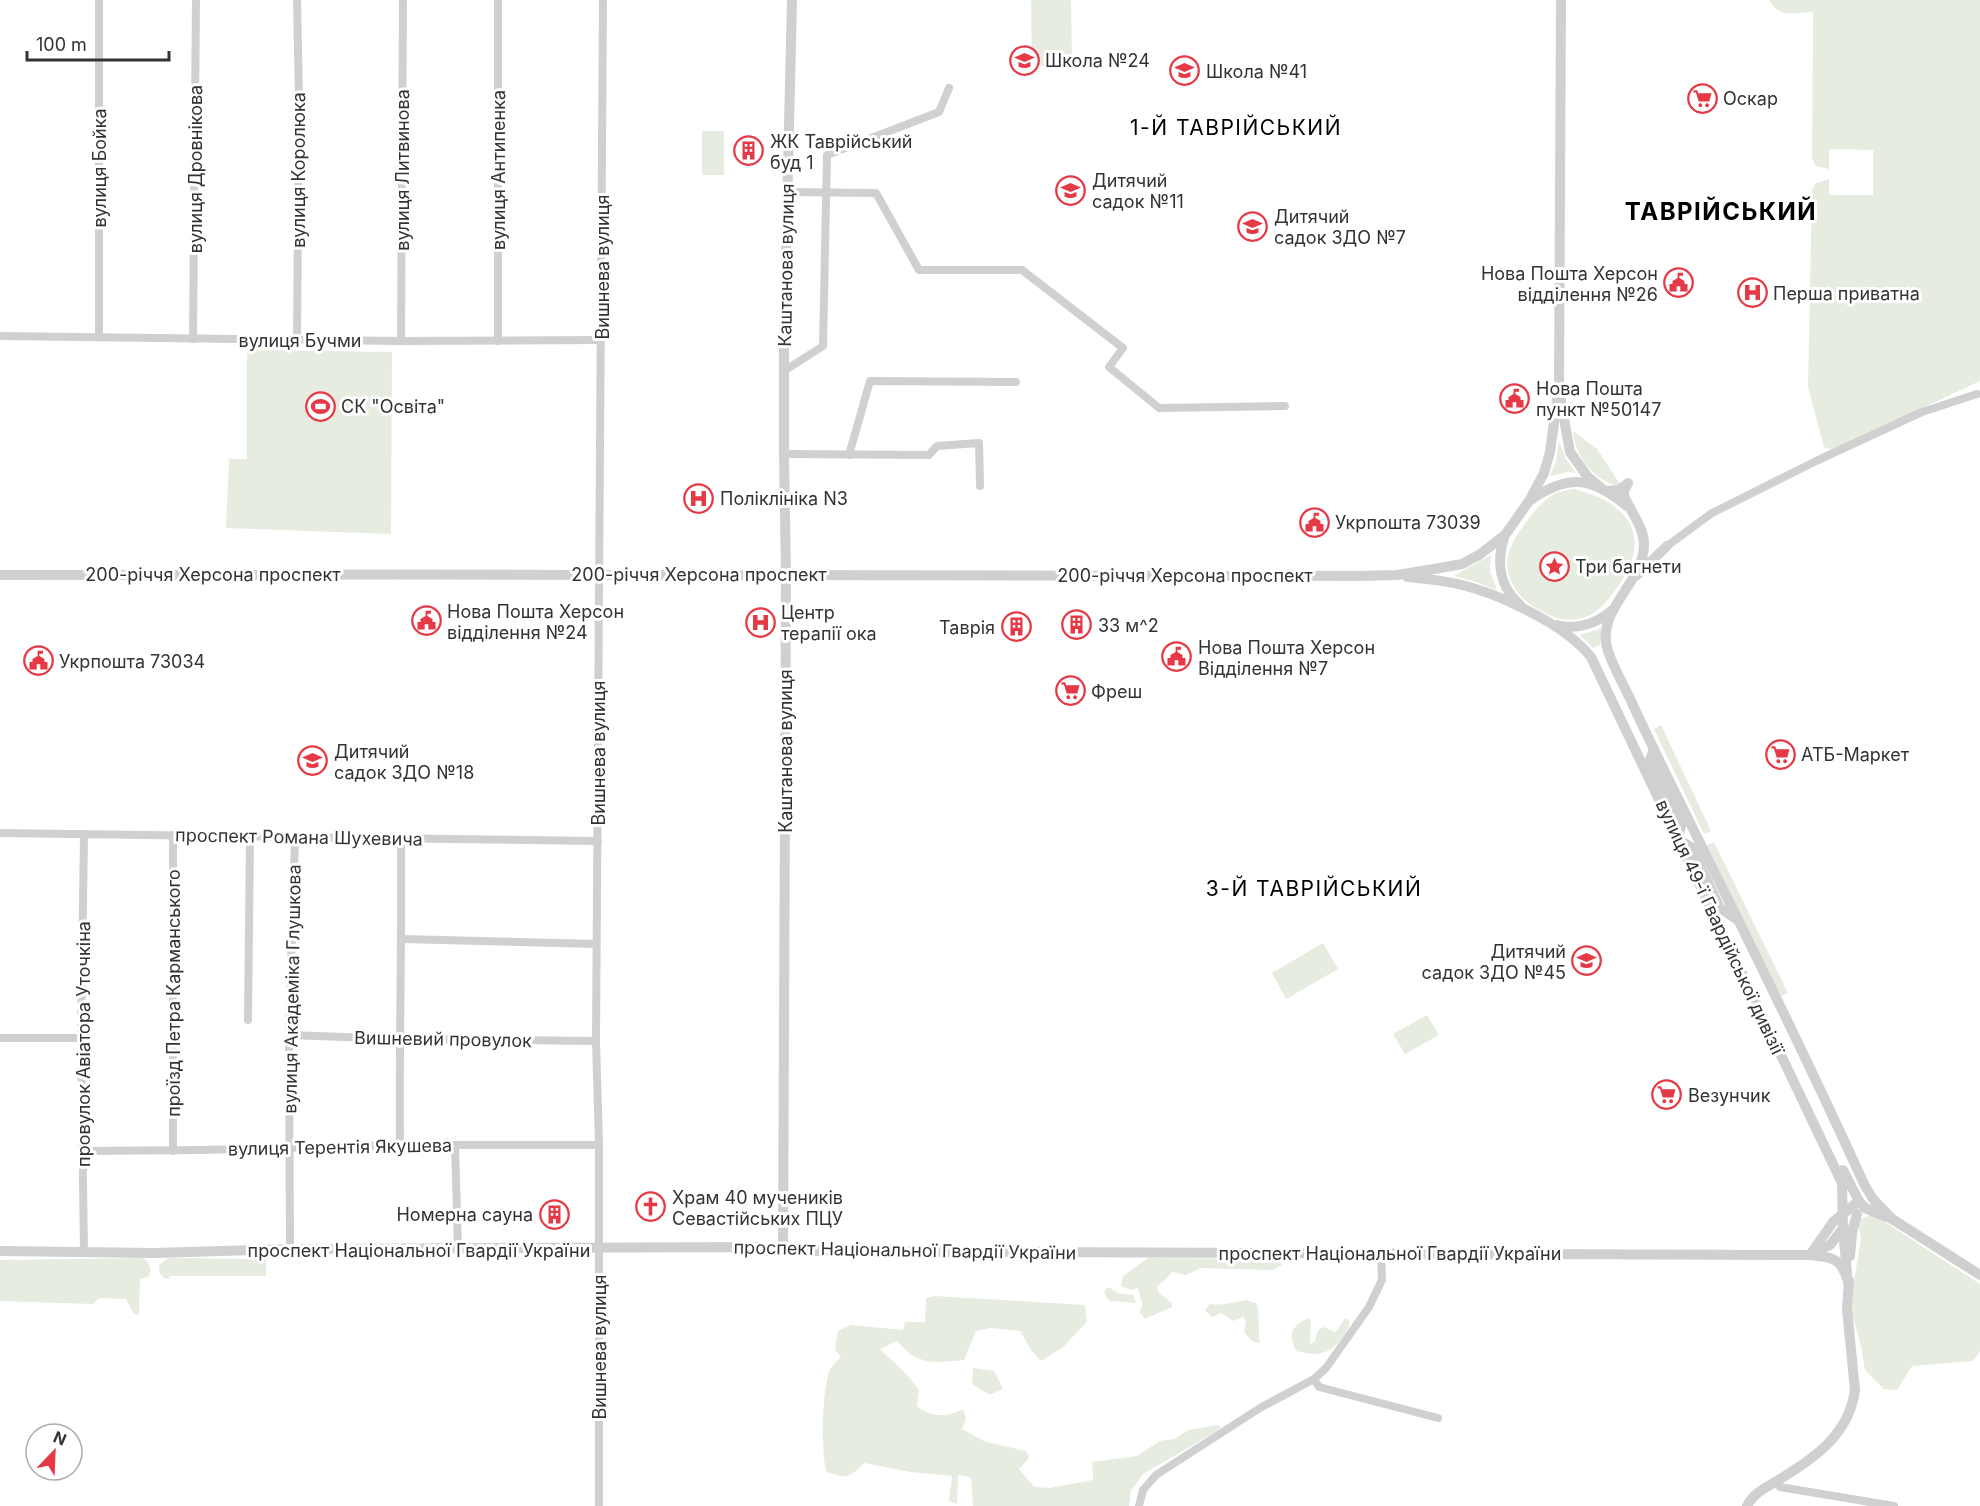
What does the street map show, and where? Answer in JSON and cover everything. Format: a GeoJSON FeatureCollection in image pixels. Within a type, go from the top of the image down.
{"type":"FeatureCollection","features":[{"type":"Feature","properties":{"kind":"street","name":"вулиця Бойка"},"geometry":{"type":"LineString","coordinates":[[99,0],[99,337]]}},
{"type":"Feature","properties":{"kind":"street","name":"вулиця Дровнікова"},"geometry":{"type":"LineString","coordinates":[[193,339],[196,0]]}},
{"type":"Feature","properties":{"kind":"street","name":"вулиця Королюка"},"geometry":{"type":"LineString","coordinates":[[297,0],[299,100],[297,340]]}},
{"type":"Feature","properties":{"kind":"street","name":"вулиця Литвинова"},"geometry":{"type":"LineString","coordinates":[[401,341],[403,0]]}},
{"type":"Feature","properties":{"kind":"street","name":"вулиця Антипенка"},"geometry":{"type":"LineString","coordinates":[[498,0],[498,341]]}},
{"type":"Feature","properties":{"kind":"street","name":"Вишнева вулиця"},"geometry":{"type":"LineString","coordinates":[[599,1506],[599,1145],[596,944],[598,573],[602,405],[603,0]]}},
{"type":"Feature","properties":{"kind":"street","name":"Каштанова вулиця"},"geometry":{"type":"LineString","coordinates":[[783,1250],[786,576],[784,371],[792,0]]}},
{"type":"Feature","properties":{"kind":"street"},"geometry":{"type":"LineString","coordinates":[[1528,613],[1514,599],[1504,584],[1499,567],[1500,549],[1505,535],[1529,501],[1544,473],[1550,452],[1559,386],[1561,0]]}},
{"type":"Feature","properties":{"kind":"street"},"geometry":{"type":"LineString","coordinates":[[784,371],[823,346],[827,154],[939,112],[949,88]]}},
{"type":"Feature","properties":{"kind":"street"},"geometry":{"type":"LineString","coordinates":[[787,192],[876,193],[919,270],[1022,270],[1123,348],[1109,368],[1158,408],[1285,406]]}},
{"type":"Feature","properties":{"kind":"street","name":"вулиця Бучми"},"geometry":{"type":"LineString","coordinates":[[0,336],[401,341],[601,340]]}},
{"type":"Feature","properties":{"kind":"street"},"geometry":{"type":"LineString","coordinates":[[849,455],[870,381],[1016,382]]}},
{"type":"Feature","properties":{"kind":"street"},"geometry":{"type":"LineString","coordinates":[[1559,386],[1570,452],[1587,476],[1628,508]]}},
{"type":"Feature","properties":{"kind":"street"},"geometry":{"type":"LineString","coordinates":[[1397,575],[1457,584],[1503,599],[1548,623],[1567,628],[1585,626],[1602,619],[1613,609],[1634,578],[1666,546],[1712,513],[1922,412],[1977,394]]}},
{"type":"Feature","properties":{"kind":"street"},"geometry":{"type":"LineString","coordinates":[[784,454],[929,455],[936,446],[979,443],[980,486]]}},
{"type":"Feature","properties":{"kind":"street"},"geometry":{"type":"LineString","coordinates":[[1529,501],[1551,486],[1569,482],[1585,483],[1605,491],[1619,490],[1628,483],[1623,493],[1644,540],[1643,555],[1634,578]]}},
{"type":"Feature","properties":{"kind":"street"},"geometry":{"type":"LineString","coordinates":[[1397,575],[1462,564],[1486,550],[1505,535]]}},
{"type":"Feature","properties":{"kind":"street"},"geometry":{"type":"LineString","coordinates":[[1644,540],[1654,550],[1666,546]]}},
{"type":"Feature","properties":{"kind":"street","name":"200-річчя Херсона проспект"},"geometry":{"type":"LineString","coordinates":[[0,574],[1397,575]]}},
{"type":"Feature","properties":{"kind":"street"},"geometry":{"type":"LineString","coordinates":[[1613,609],[1606,630],[1608,650],[1653,749],[1650,760],[1681,826],[1678,838],[1691,847],[1720,908],[1739,920]]}},
{"type":"Feature","properties":{"kind":"street","name":"вулиця 49-ї Гвардійської дивізії"},"geometry":{"type":"LineString","coordinates":[[1548,623],[1570,636],[1591,657],[1842,1183],[1842,1198],[1857,1208]]}},
{"type":"Feature","properties":{"kind":"street","name":"вулиця 49-ї Гвардійської дивізії"},"geometry":{"type":"LineString","coordinates":[[1653,749],[1739,920],[1865,1186]]}},
{"type":"Feature","properties":{"kind":"street","name":"проспект Романа Шухевича"},"geometry":{"type":"LineString","coordinates":[[0,833],[598,841]]}},
{"type":"Feature","properties":{"kind":"street","name":"провулок Авіатора Уточкіна"},"geometry":{"type":"LineString","coordinates":[[84,835],[81,1038],[84,1253]]}},
{"type":"Feature","properties":{"kind":"street","name":"проїзд Петра Карманського"},"geometry":{"type":"LineString","coordinates":[[172,835],[173,1151]]}},
{"type":"Feature","properties":{"kind":"street"},"geometry":{"type":"LineString","coordinates":[[248,1020],[250,836]]}},
{"type":"Feature","properties":{"kind":"street","name":"вулиця Академіка Глушкова"},"geometry":{"type":"LineString","coordinates":[[290,1249],[289,1035],[296,837]]}},
{"type":"Feature","properties":{"kind":"street"},"geometry":{"type":"LineString","coordinates":[[400,1145],[401,839]]}},
{"type":"Feature","properties":{"kind":"street"},"geometry":{"type":"LineString","coordinates":[[402,939],[596,944]]}},
{"type":"Feature","properties":{"kind":"street","name":"Вишневий провулок"},"geometry":{"type":"LineString","coordinates":[[289,1035],[399,1039],[596,1041]]}},
{"type":"Feature","properties":{"kind":"street"},"geometry":{"type":"LineString","coordinates":[[0,1038],[81,1038]]}},
{"type":"Feature","properties":{"kind":"street"},"geometry":{"type":"LineString","coordinates":[[1804,1105],[1817,1118],[1857,1208],[1893,1220],[1980,1275]]}},
{"type":"Feature","properties":{"kind":"street"},"geometry":{"type":"LineString","coordinates":[[455,1144],[458,1248]]}},
{"type":"Feature","properties":{"kind":"street","name":"вулиця Терентія Якушева"},"geometry":{"type":"LineString","coordinates":[[82,1151],[455,1144],[599,1145]]}},
{"type":"Feature","properties":{"kind":"street"},"geometry":{"type":"LineString","coordinates":[[1747,1506],[1759,1491],[1776,1482],[1829,1443],[1841,1431],[1851,1412],[1855,1390],[1847,1309],[1852,1233],[1857,1208],[1865,1186]]}},
{"type":"Feature","properties":{"kind":"street"},"geometry":{"type":"LineString","coordinates":[[1865,1186],[1873,1199],[1893,1220]]}},
{"type":"Feature","properties":{"kind":"street"},"geometry":{"type":"LineString","coordinates":[[1810,1254],[1833,1222],[1842,1198]]}},
{"type":"Feature","properties":{"kind":"street"},"geometry":{"type":"LineString","coordinates":[[1833,1222],[1857,1208]]}},
{"type":"Feature","properties":{"kind":"street"},"geometry":{"type":"LineString","coordinates":[[1810,1254],[1830,1245],[1857,1208]]}},
{"type":"Feature","properties":{"kind":"street"},"geometry":{"type":"LineString","coordinates":[[1843,1229],[1849,1285]]}},
{"type":"Feature","properties":{"kind":"street","name":"проспект Національної Гвардії України"},"geometry":{"type":"LineString","coordinates":[[0,1251],[84,1253],[290,1249],[756,1247],[763,1251],[1810,1254]]}},
{"type":"Feature","properties":{"kind":"street"},"geometry":{"type":"LineString","coordinates":[[1139,1506],[1143,1490],[1156,1475],[1260,1408],[1314,1379],[1335,1359],[1369,1307],[1382,1280],[1381,1253]]}},
{"type":"Feature","properties":{"kind":"street"},"geometry":{"type":"LineString","coordinates":[[1810,1254],[1827,1256],[1839,1263],[1845,1271],[1849,1285]]}},
{"type":"Feature","properties":{"kind":"street"},"geometry":{"type":"LineString","coordinates":[[1314,1379],[1319,1387],[1438,1418]]}},
{"type":"Feature","properties":{"kind":"street"},"geometry":{"type":"LineString","coordinates":[[1776,1482],[1780,1487],[1894,1506]]}},
{"type":"Feature","properties":{"kind":"shaded area"},"geometry":{"type":"Polygon","coordinates":[[[1031,0],[1071,0],[1072,65],[1032,66],[1031,0]]]}},
{"type":"Feature","properties":{"kind":"shaded area","name":"ТАВРІЙСЬКИЙ"},"geometry":{"type":"Polygon","coordinates":[[[1769,0],[1980,0],[1980,381],[1833,450],[1824,447],[1808,387],[1812,191],[1815,184],[1829,179],[1829,195],[1873,195],[1873,150],[1829,149],[1829,169],[1816,166],[1812,158],[1813,12],[1783,13],[1769,0]]]}},
{"type":"Feature","properties":{"kind":"shaded area"},"geometry":{"type":"Polygon","coordinates":[[[702,131],[724,131],[724,175],[702,175],[702,131]]]}},
{"type":"Feature","properties":{"kind":"shaded area","name":"СК \"Освіта\""},"geometry":{"type":"Polygon","coordinates":[[[247,350],[392,352],[391,534],[226,528],[229,459],[247,459],[247,350]]]}},
{"type":"Feature","properties":{"kind":"shaded area"},"geometry":{"type":"Polygon","coordinates":[[[1573,431],[1597,449],[1620,484],[1618,486],[1593,473],[1587,466],[1577,449],[1573,431]]]}},
{"type":"Feature","properties":{"kind":"shaded area"},"geometry":{"type":"Polygon","coordinates":[[[1559,441],[1566,459],[1576,473],[1568,472],[1550,476],[1556,462],[1559,441]]]}},
{"type":"Feature","properties":{"kind":"shaded area"},"geometry":{"type":"Polygon","coordinates":[[[1574,489],[1607,501],[1619,510],[1628,521],[1633,533],[1634,547],[1631,563],[1606,602],[1588,616],[1567,620],[1541,611],[1524,599],[1512,583],[1507,566],[1513,543],[1537,509],[1556,493],[1574,489]]]}},
{"type":"Feature","properties":{"kind":"shaded area"},"geometry":{"type":"Polygon","coordinates":[[[1491,555],[1490,571],[1497,590],[1454,576],[1491,555]]]}},
{"type":"Feature","properties":{"kind":"shaded area"},"geometry":{"type":"Polygon","coordinates":[[[1602,628],[1600,645],[1593,648],[1580,635],[1602,628]]]}},
{"type":"Feature","properties":{"kind":"shaded area"},"geometry":{"type":"Polygon","coordinates":[[[1661,725],[1711,831],[1704,834],[1654,729],[1661,725]]]}},
{"type":"Feature","properties":{"kind":"shaded area"},"geometry":{"type":"Polygon","coordinates":[[[1714,842],[1788,993],[1781,996],[1707,845],[1714,842]]]}},
{"type":"Feature","properties":{"kind":"shaded area"},"geometry":{"type":"Polygon","coordinates":[[[1323,943],[1338,969],[1286,999],[1272,973],[1323,943]]]}},
{"type":"Feature","properties":{"kind":"shaded area"},"geometry":{"type":"Polygon","coordinates":[[[1427,1015],[1439,1035],[1405,1054],[1393,1034],[1427,1015]]]}},
{"type":"Feature","properties":{"kind":"shaded area"},"geometry":{"type":"Polygon","coordinates":[[[1870,1215],[1879,1218],[1980,1284],[1980,1351],[1973,1361],[1912,1366],[1897,1390],[1884,1389],[1865,1370],[1852,1314],[1853,1288],[1861,1238],[1858,1222],[1870,1215]]]}},
{"type":"Feature","properties":{"kind":"shaded area"},"geometry":{"type":"Polygon","coordinates":[[[143,1258],[149,1264],[150,1271],[148,1277],[140,1279],[139,1314],[134,1314],[126,1299],[99,1298],[93,1304],[0,1301],[0,1260],[143,1258]]]}},
{"type":"Feature","properties":{"kind":"shaded area"},"geometry":{"type":"Polygon","coordinates":[[[168,1258],[266,1259],[266,1276],[170,1276],[169,1279],[164,1278],[159,1272],[159,1265],[168,1258]]]}},
{"type":"Feature","properties":{"kind":"shaded area"},"geometry":{"type":"Polygon","coordinates":[[[1148,1258],[1280,1259],[1282,1265],[1273,1270],[1201,1268],[1186,1275],[1172,1272],[1157,1286],[1158,1292],[1172,1303],[1172,1307],[1145,1319],[1140,1313],[1142,1304],[1138,1288],[1131,1290],[1121,1286],[1123,1276],[1148,1258]]]}},
{"type":"Feature","properties":{"kind":"shaded area"},"geometry":{"type":"Polygon","coordinates":[[[1108,1287],[1118,1293],[1133,1295],[1136,1303],[1109,1301],[1104,1292],[1108,1287]]]}},
{"type":"Feature","properties":{"kind":"shaded area"},"geometry":{"type":"Polygon","coordinates":[[[935,1296],[1085,1305],[1087,1322],[1063,1347],[1041,1361],[1020,1331],[991,1328],[976,1331],[964,1360],[927,1361],[912,1355],[897,1341],[880,1349],[919,1390],[917,1406],[922,1410],[945,1415],[963,1409],[966,1419],[962,1429],[986,1442],[1026,1451],[1029,1458],[1019,1469],[1034,1487],[1049,1488],[1093,1480],[1092,1462],[1137,1456],[1160,1441],[1174,1439],[1189,1430],[1218,1425],[1221,1427],[1143,1474],[1131,1491],[1129,1506],[973,1506],[971,1477],[958,1475],[957,1504],[949,1501],[952,1476],[911,1472],[864,1463],[847,1476],[838,1476],[826,1471],[823,1449],[824,1407],[829,1372],[841,1357],[835,1350],[838,1331],[851,1325],[903,1330],[905,1322],[925,1322],[926,1298],[935,1296]]]}},
{"type":"Feature","properties":{"kind":"shaded area"},"geometry":{"type":"Polygon","coordinates":[[[1246,1300],[1256,1303],[1260,1343],[1252,1341],[1244,1332],[1246,1321],[1243,1317],[1234,1321],[1221,1313],[1212,1317],[1205,1310],[1210,1304],[1246,1300]]]}},
{"type":"Feature","properties":{"kind":"shaded area"},"geometry":{"type":"Polygon","coordinates":[[[1308,1318],[1311,1321],[1310,1344],[1315,1341],[1318,1330],[1323,1327],[1336,1332],[1345,1318],[1350,1322],[1342,1338],[1333,1348],[1322,1353],[1311,1354],[1296,1351],[1292,1340],[1295,1328],[1308,1318]]]}},
{"type":"Feature","properties":{"kind":"shaded area"},"geometry":{"type":"Polygon","coordinates":[[[973,1368],[994,1371],[1003,1389],[990,1395],[972,1384],[973,1368]]]}},
{"type":"Feature","properties":{"kind":"place","name":"Школа №24"},"geometry":{"type":"Point","coordinates":[1024,60]}},
{"type":"Feature","properties":{"kind":"place","name":"Школа №41"},"geometry":{"type":"Point","coordinates":[1185,71]}},
{"type":"Feature","properties":{"kind":"place","name":"Оскар"},"geometry":{"type":"Point","coordinates":[1702,98]}},
{"type":"Feature","properties":{"kind":"place","name":"ЖК Таврійський буд 1"},"geometry":{"type":"Point","coordinates":[749,151]}},
{"type":"Feature","properties":{"kind":"place","name":"Дитячий садок №11"},"geometry":{"type":"Point","coordinates":[1071,190]}},
{"type":"Feature","properties":{"kind":"place","name":"Дитячий садок ЗДО №7"},"geometry":{"type":"Point","coordinates":[1253,226]}},
{"type":"Feature","properties":{"kind":"place","name":"Нова Пошта Херсон відділення №26"},"geometry":{"type":"Point","coordinates":[1679,283]}},
{"type":"Feature","properties":{"kind":"place","name":"Перша приватна"},"geometry":{"type":"Point","coordinates":[1752,293]}},
{"type":"Feature","properties":{"kind":"place","name":"Нова Пошта пункт №50147"},"geometry":{"type":"Point","coordinates":[1515,398]}},
{"type":"Feature","properties":{"kind":"place","name":"СК \"Освіта\""},"geometry":{"type":"Point","coordinates":[320,406]}},
{"type":"Feature","properties":{"kind":"place","name":"Поліклініка N3"},"geometry":{"type":"Point","coordinates":[699,498]}},
{"type":"Feature","properties":{"kind":"place","name":"Укрпошта 73039"},"geometry":{"type":"Point","coordinates":[1314,522]}},
{"type":"Feature","properties":{"kind":"place","name":"Три багнети"},"geometry":{"type":"Point","coordinates":[1554,566]}},
{"type":"Feature","properties":{"kind":"place","name":"Нова Пошта Херсон відділення №24"},"geometry":{"type":"Point","coordinates":[426,621]}},
{"type":"Feature","properties":{"kind":"place","name":"Центр терапії ока"},"geometry":{"type":"Point","coordinates":[760,622]}},
{"type":"Feature","properties":{"kind":"place","name":"33 м^2"},"geometry":{"type":"Point","coordinates":[1077,625]}},
{"type":"Feature","properties":{"kind":"place","name":"Таврія"},"geometry":{"type":"Point","coordinates":[1016,627]}},
{"type":"Feature","properties":{"kind":"place","name":"Нова Пошта Херсон Відділення №7"},"geometry":{"type":"Point","coordinates":[1177,657]}},
{"type":"Feature","properties":{"kind":"place","name":"Укрпошта 73034"},"geometry":{"type":"Point","coordinates":[38,661]}},
{"type":"Feature","properties":{"kind":"place","name":"Фреш"},"geometry":{"type":"Point","coordinates":[1070,691]}},
{"type":"Feature","properties":{"kind":"place","name":"АТБ-Маркет"},"geometry":{"type":"Point","coordinates":[1780,754]}},
{"type":"Feature","properties":{"kind":"place","name":"Дитячий садок ЗДО №18"},"geometry":{"type":"Point","coordinates":[313,761]}},
{"type":"Feature","properties":{"kind":"place","name":"Дитячий садок ЗДО №45"},"geometry":{"type":"Point","coordinates":[1587,961]}},
{"type":"Feature","properties":{"kind":"place","name":"Везунчик"},"geometry":{"type":"Point","coordinates":[1667,1095]}},
{"type":"Feature","properties":{"kind":"place","name":"Храм 40 мучеників Севастійських ПЦУ"},"geometry":{"type":"Point","coordinates":[651,1207]}},
{"type":"Feature","properties":{"kind":"place","name":"Номерна сауна"},"geometry":{"type":"Point","coordinates":[554,1214]}},
{"type":"Feature","properties":{"kind":"district","name":"1-Й ТАВРІЙСЬКИЙ"},"geometry":{"type":"Point","coordinates":[1236,127]}},
{"type":"Feature","properties":{"kind":"district","name":"ТАВРІЙСЬКИЙ"},"geometry":{"type":"Point","coordinates":[1721,211]}},
{"type":"Feature","properties":{"kind":"district","name":"3-Й ТАВРІЙСЬКИЙ"},"geometry":{"type":"Point","coordinates":[1314,888]}}]}
